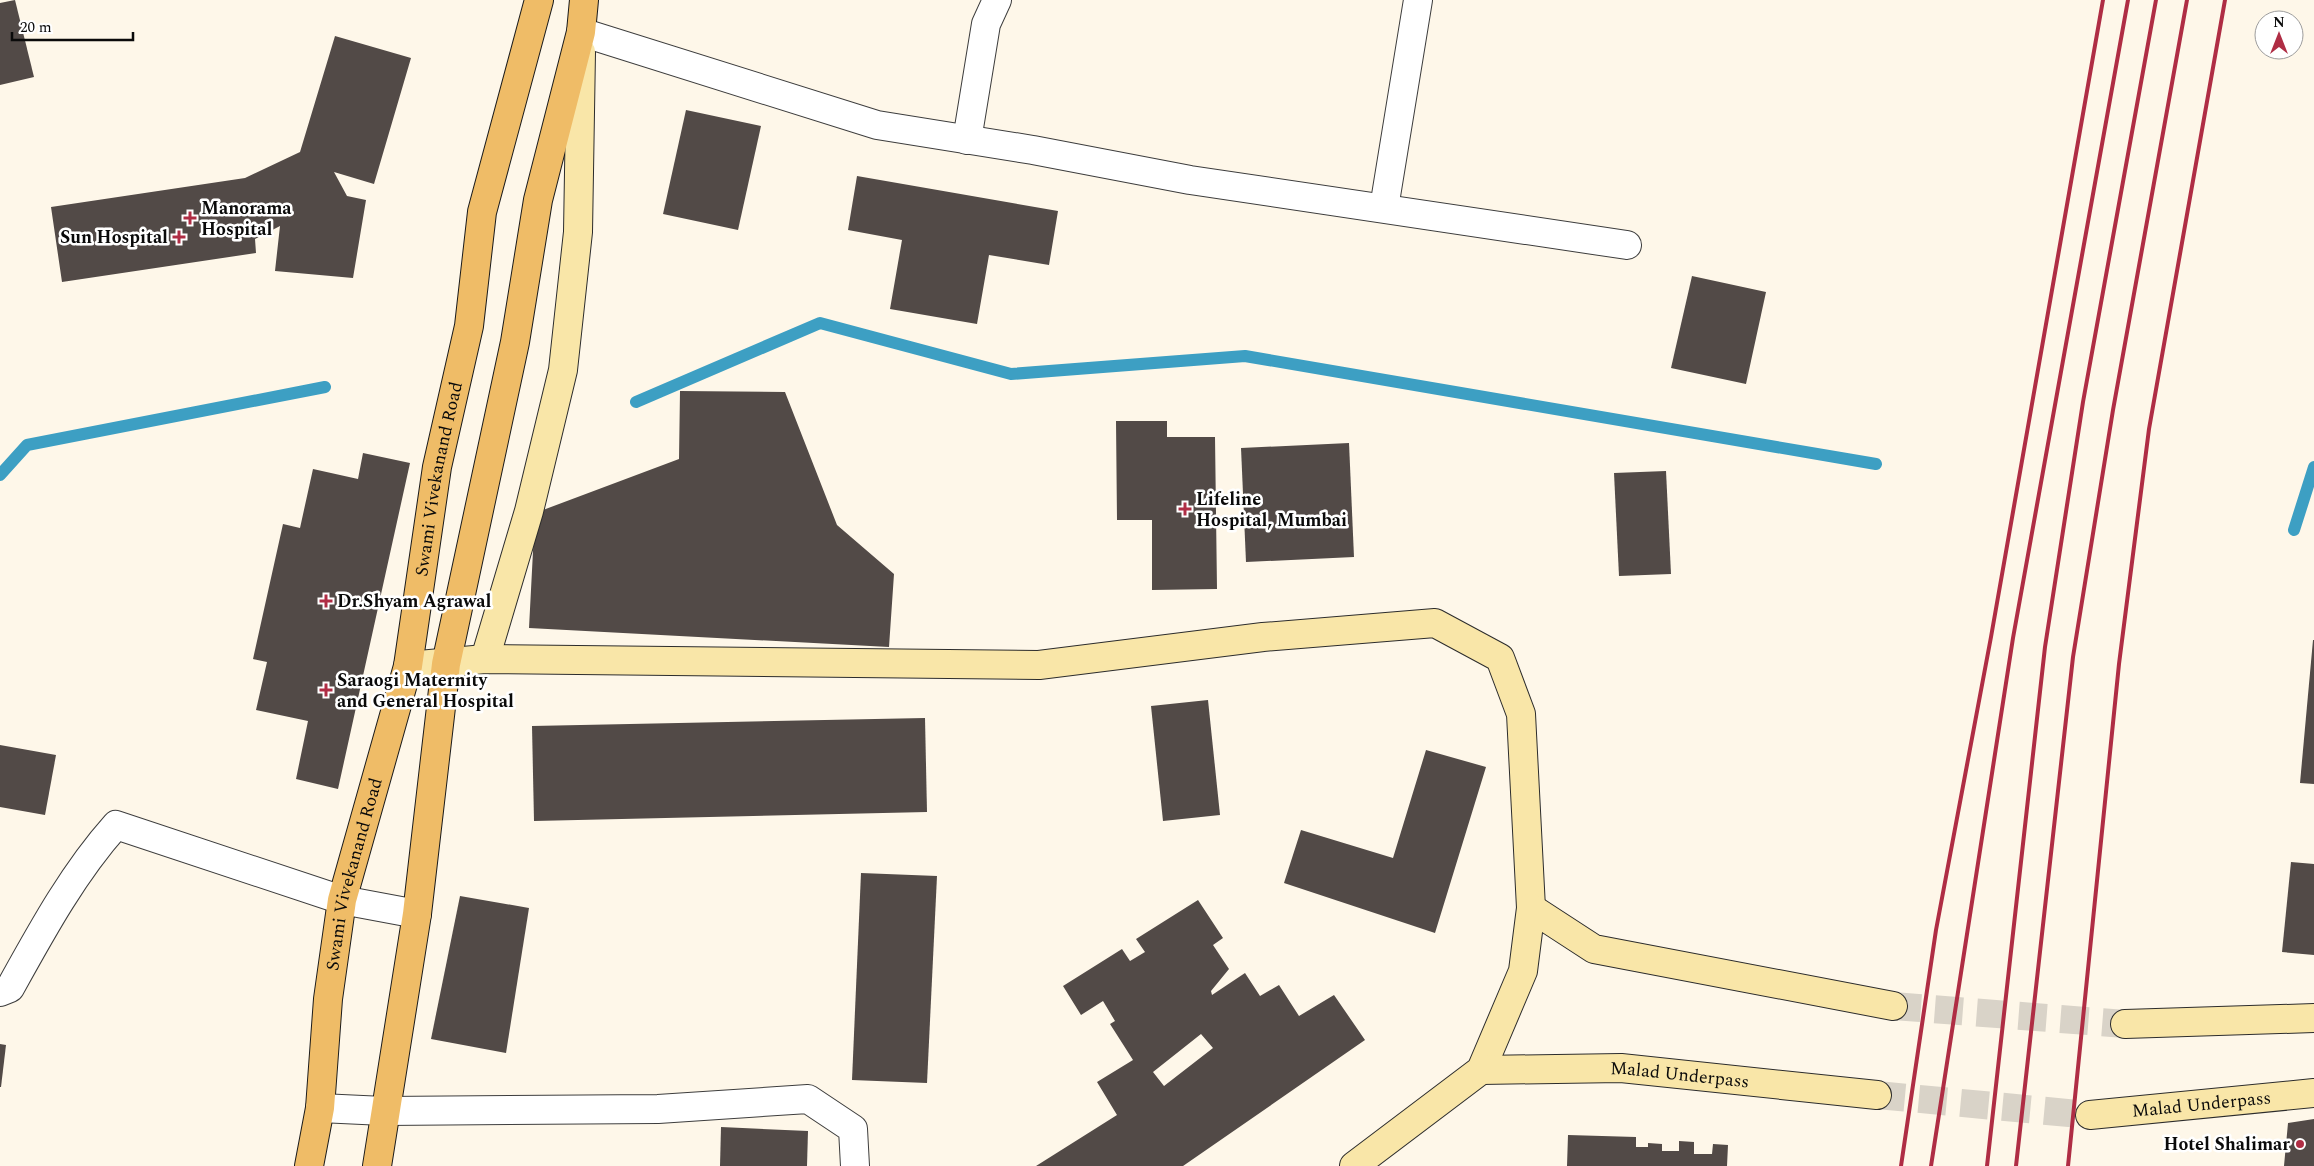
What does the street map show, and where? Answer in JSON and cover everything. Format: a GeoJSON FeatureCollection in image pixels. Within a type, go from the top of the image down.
{"type":"FeatureCollection","features":[{"type":"Feature","properties":{"kind":"main road","name":"Swami Vivekanand Road"},"geometry":{"type":"LineString","coordinates":[[309,1166],[320,1108],[328,999],[342,900],[408,666],[437,467],[469,326],[482,212],[539,0]]}},
{"type":"Feature","properties":{"kind":"main road"},"geometry":{"type":"LineString","coordinates":[[485,660],[529,511],[564,370],[578,232],[581,32],[584,0]]}},
{"type":"Feature","properties":{"kind":"main road"},"geometry":{"type":"LineString","coordinates":[[377,1166],[384,1111],[417,914],[446,664],[515,342],[538,200],[581,32]]}},
{"type":"Feature","properties":{"kind":"main road"},"geometry":{"type":"LineString","coordinates":[[408,666],[485,660],[1038,665],[1263,637],[1435,623],[1500,658],[1521,714],[1531,908],[1523,971],[1480,1070],[1354,1166]]}},
{"type":"Feature","properties":{"kind":"main road"},"geometry":{"type":"LineString","coordinates":[[1531,908],[1594,949],[1893,1006]]}},
{"type":"Feature","properties":{"kind":"main road"},"geometry":{"type":"LineString","coordinates":[[2125,1024],[2314,1018]]}},
{"type":"Feature","properties":{"kind":"main road","name":"Malad Underpass"},"geometry":{"type":"LineString","coordinates":[[1480,1070],[1621,1068],[1877,1095]]}},
{"type":"Feature","properties":{"kind":"main road","name":"Malad Underpass"},"geometry":{"type":"LineString","coordinates":[[2090,1115],[2314,1093]]}},
{"type":"Feature","properties":{"kind":"street"},"geometry":{"type":"LineString","coordinates":[[967,140],[986,24],[997,0]]}},
{"type":"Feature","properties":{"kind":"street"},"geometry":{"type":"LineString","coordinates":[[1384,208],[1418,0]]}},
{"type":"Feature","properties":{"kind":"street"},"geometry":{"type":"LineString","coordinates":[[581,32],[877,125],[1190,180],[1627,245]]}},
{"type":"Feature","properties":{"kind":"street"},"geometry":{"type":"LineString","coordinates":[[0,992],[10,988],[31,950],[94,850],[116,825],[342,900],[417,914]]}},
{"type":"Feature","properties":{"kind":"street"},"geometry":{"type":"LineString","coordinates":[[320,1108],[384,1111],[658,1109],[808,1099],[853,1129],[855,1166]]}},
{"type":"Feature","properties":{"kind":"building"},"geometry":{"type":"Polygon","coordinates":[[[15,0],[34,77],[0,85],[0,3],[15,0]]]}},
{"type":"Feature","properties":{"kind":"building"},"geometry":{"type":"Polygon","coordinates":[[[335,36],[411,58],[374,184],[334,172],[347,196],[366,200],[353,278],[275,271],[280,226],[255,239],[256,253],[62,282],[51,207],[245,178],[300,152],[335,36]]]}},
{"type":"Feature","properties":{"kind":"building"},"geometry":{"type":"Polygon","coordinates":[[[686,110],[761,126],[738,230],[663,214],[686,110]]]}},
{"type":"Feature","properties":{"kind":"building"},"geometry":{"type":"Polygon","coordinates":[[[857,176],[1058,211],[1049,265],[989,255],[977,324],[890,309],[902,240],[848,230],[857,176]]]}},
{"type":"Feature","properties":{"kind":"building"},"geometry":{"type":"Polygon","coordinates":[[[1692,276],[1766,292],[1746,384],[1671,368],[1692,276]]]}},
{"type":"Feature","properties":{"kind":"building"},"geometry":{"type":"Polygon","coordinates":[[[680,391],[785,392],[837,525],[894,574],[889,647],[529,628],[535,513],[679,459],[680,391]]]}},
{"type":"Feature","properties":{"kind":"building"},"geometry":{"type":"Polygon","coordinates":[[[1116,421],[1167,421],[1167,437],[1215,437],[1217,589],[1152,590],[1152,520],[1117,520],[1116,421]]]}},
{"type":"Feature","properties":{"kind":"building"},"geometry":{"type":"Polygon","coordinates":[[[1349,443],[1354,557],[1246,562],[1241,448],[1349,443]]]}},
{"type":"Feature","properties":{"kind":"building"},"geometry":{"type":"Polygon","coordinates":[[[363,453],[410,463],[338,789],[296,779],[308,721],[256,710],[267,662],[253,659],[283,524],[300,528],[313,469],[358,479],[363,453]]]}},
{"type":"Feature","properties":{"kind":"building"},"geometry":{"type":"Polygon","coordinates":[[[1666,471],[1671,574],[1619,576],[1614,473],[1666,471]]]}},
{"type":"Feature","properties":{"kind":"building"},"geometry":{"type":"Polygon","coordinates":[[[2314,640],[2314,784],[2300,783],[2314,640]]]}},
{"type":"Feature","properties":{"kind":"building"},"geometry":{"type":"Polygon","coordinates":[[[1208,700],[1220,815],[1163,821],[1151,706],[1208,700]]]}},
{"type":"Feature","properties":{"kind":"building"},"geometry":{"type":"Polygon","coordinates":[[[925,718],[927,812],[534,821],[532,726],[925,718]]]}},
{"type":"Feature","properties":{"kind":"building"},"geometry":{"type":"Polygon","coordinates":[[[0,745],[56,755],[45,815],[0,807],[0,745]]]}},
{"type":"Feature","properties":{"kind":"building"},"geometry":{"type":"Polygon","coordinates":[[[1426,750],[1486,767],[1435,933],[1284,883],[1301,830],[1393,858],[1426,750]]]}},
{"type":"Feature","properties":{"kind":"building"},"geometry":{"type":"Polygon","coordinates":[[[2291,862],[2314,864],[2314,955],[2282,952],[2291,862]]]}},
{"type":"Feature","properties":{"kind":"building"},"geometry":{"type":"Polygon","coordinates":[[[861,873],[937,876],[927,1083],[852,1080],[861,873]]]}},
{"type":"Feature","properties":{"kind":"building"},"geometry":{"type":"Polygon","coordinates":[[[460,896],[529,908],[506,1053],[431,1039],[460,896]]]}},
{"type":"Feature","properties":{"kind":"building"},"geometry":{"type":"Polygon","coordinates":[[[1198,900],[1223,938],[1213,945],[1229,969],[1211,991],[1212,995],[1245,973],[1260,996],[1279,985],[1299,1016],[1334,995],[1365,1040],[1183,1166],[1036,1166],[1117,1115],[1097,1082],[1133,1060],[1110,1024],[1115,1021],[1103,1001],[1081,1015],[1063,986],[1122,949],[1130,961],[1145,952],[1136,939],[1198,900]],[[1201,1034],[1153,1072],[1164,1086],[1213,1048],[1201,1034]]]}},
{"type":"Feature","properties":{"kind":"building"},"geometry":{"type":"Polygon","coordinates":[[[0,1044],[6,1045],[1,1087],[0,1087],[0,1044]]]}},
{"type":"Feature","properties":{"kind":"building","name":"Hotel Shalimar"},"geometry":{"type":"Polygon","coordinates":[[[2314,1119],[2314,1166],[2284,1166],[2288,1123],[2314,1119]]]}},
{"type":"Feature","properties":{"kind":"building"},"geometry":{"type":"Polygon","coordinates":[[[721,1127],[808,1131],[807,1166],[720,1166],[721,1127]]]}},
{"type":"Feature","properties":{"kind":"building"},"geometry":{"type":"Polygon","coordinates":[[[1568,1135],[1636,1137],[1636,1147],[1648,1147],[1648,1143],[1662,1144],[1662,1151],[1679,1151],[1679,1141],[1694,1142],[1694,1154],[1712,1154],[1713,1144],[1728,1145],[1727,1166],[1567,1166],[1568,1135]]]}},
{"type":"Feature","properties":{"kind":"waterway"},"geometry":{"type":"LineString","coordinates":[[636,402],[820,323],[1011,374],[1245,356],[1876,464]]}},
{"type":"Feature","properties":{"kind":"waterway"},"geometry":{"type":"LineString","coordinates":[[0,475],[27,445],[325,387]]}},
{"type":"Feature","properties":{"kind":"waterway"},"geometry":{"type":"LineString","coordinates":[[2294,530],[2314,467]]}},
{"type":"Feature","properties":{"kind":"tunnel"},"geometry":{"type":"LineString","coordinates":[[1893,1006],[2125,1024]]}},
{"type":"Feature","properties":{"kind":"tunnel"},"geometry":{"type":"LineString","coordinates":[[1877,1095],[2090,1115]]}},
{"type":"Feature","properties":{"kind":"railway"},"geometry":{"type":"LineString","coordinates":[[1901,1166],[1936,930],[1991,637],[2103,0]]}},
{"type":"Feature","properties":{"kind":"railway"},"geometry":{"type":"LineString","coordinates":[[1931,1166],[2013,638],[2128,0]]}},
{"type":"Feature","properties":{"kind":"railway"},"geometry":{"type":"LineString","coordinates":[[1987,1166],[2045,647],[2083,402],[2156,0]]}},
{"type":"Feature","properties":{"kind":"railway"},"geometry":{"type":"LineString","coordinates":[[2016,1166],[2073,657],[2113,410],[2187,0]]}},
{"type":"Feature","properties":{"kind":"railway"},"geometry":{"type":"LineString","coordinates":[[2068,1166],[2119,664],[2149,429],[2225,0]]}},
{"type":"Feature","properties":{"kind":"place","name":"Manorama Hospital"},"geometry":{"type":"Point","coordinates":[190,218]}},
{"type":"Feature","properties":{"kind":"place","name":"Sun Hospital"},"geometry":{"type":"Point","coordinates":[179,237]}},
{"type":"Feature","properties":{"kind":"place","name":"Lifeline Hospital, Mumbai"},"geometry":{"type":"Point","coordinates":[1185,509]}},
{"type":"Feature","properties":{"kind":"place","name":"Dr.Shyam Agrawal"},"geometry":{"type":"Point","coordinates":[326,601]}},
{"type":"Feature","properties":{"kind":"place","name":"Saraogi Maternity and General Hospital"},"geometry":{"type":"Point","coordinates":[326,690]}},
{"type":"Feature","properties":{"kind":"place","name":"Hotel Shalimar"},"geometry":{"type":"Point","coordinates":[2300,1144]}}]}
